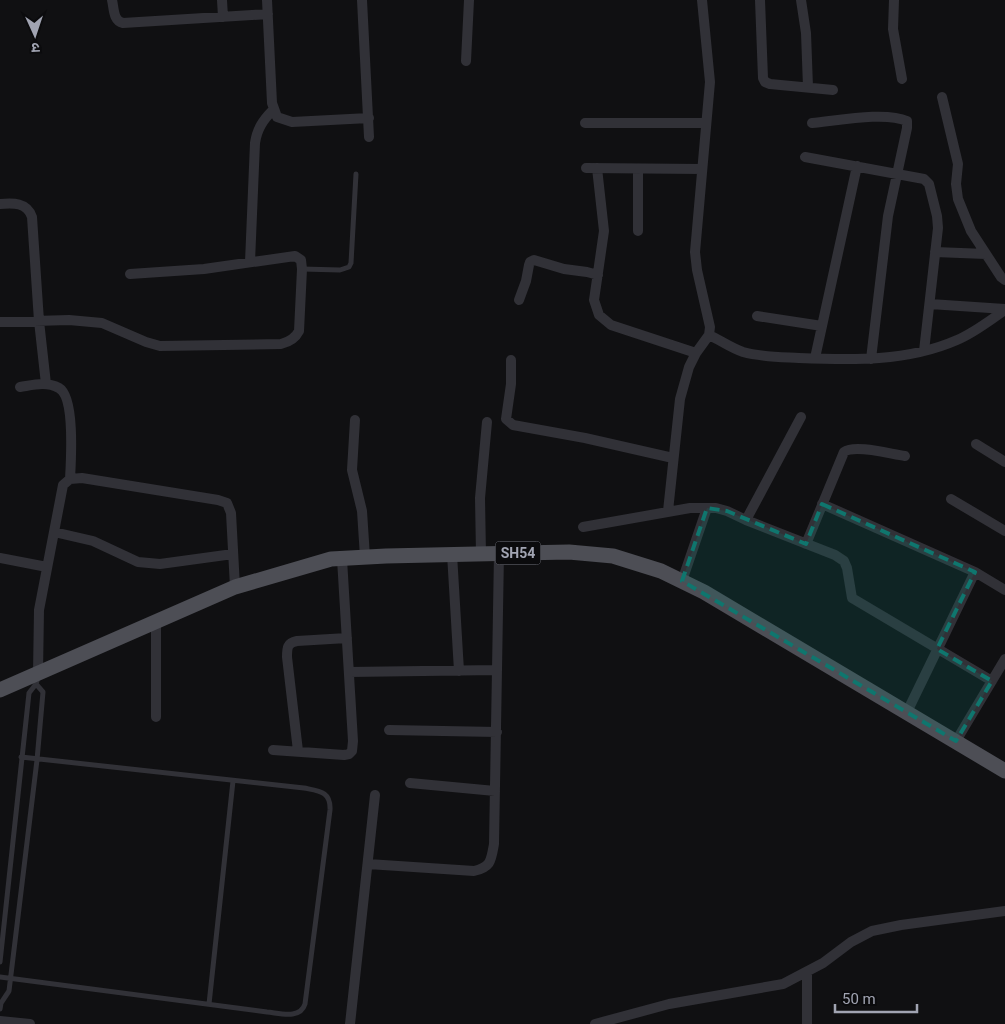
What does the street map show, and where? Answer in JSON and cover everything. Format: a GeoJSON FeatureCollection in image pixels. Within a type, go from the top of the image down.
{"type":"FeatureCollection","features":[{"type":"Feature","properties":{"kind":"main road","name":"SH54"},"geometry":{"type":"LineString","coordinates":[[0,690],[37,678],[235,587],[331,560],[452,554],[569,552],[613,556],[662,571],[704,592],[1005,771]]}},
{"type":"Feature","properties":{"kind":"street"},"geometry":{"type":"LineString","coordinates":[[112,0],[116,19],[123,23],[268,14]]}},
{"type":"Feature","properties":{"kind":"street"},"geometry":{"type":"LineString","coordinates":[[222,0],[222,17]]}},
{"type":"Feature","properties":{"kind":"street"},"geometry":{"type":"LineString","coordinates":[[267,0],[273,110],[277,117],[292,122],[369,118]]}},
{"type":"Feature","properties":{"kind":"street"},"geometry":{"type":"LineString","coordinates":[[362,0],[370,137]]}},
{"type":"Feature","properties":{"kind":"street"},"geometry":{"type":"LineString","coordinates":[[466,61],[469,0]]}},
{"type":"Feature","properties":{"kind":"street"},"geometry":{"type":"LineString","coordinates":[[668,511],[680,399],[689,367],[709,334],[710,327],[697,270],[695,252],[710,82],[702,0]]}},
{"type":"Feature","properties":{"kind":"street"},"geometry":{"type":"LineString","coordinates":[[760,0],[763,78],[765,82],[833,90]]}},
{"type":"Feature","properties":{"kind":"street"},"geometry":{"type":"LineString","coordinates":[[802,0],[806,33],[808,87]]}},
{"type":"Feature","properties":{"kind":"street"},"geometry":{"type":"LineString","coordinates":[[894,0],[893,29],[902,79]]}},
{"type":"Feature","properties":{"kind":"street"},"geometry":{"type":"LineString","coordinates":[[942,97],[958,164],[956,184],[958,199],[971,231],[1001,277],[1005,280]]}},
{"type":"Feature","properties":{"kind":"street"},"geometry":{"type":"LineString","coordinates":[[250,262],[254,143],[257,131],[264,119],[273,110]]}},
{"type":"Feature","properties":{"kind":"street"},"geometry":{"type":"LineString","coordinates":[[812,123],[880,116],[906,121],[907,128],[888,216],[872,359]]}},
{"type":"Feature","properties":{"kind":"street"},"geometry":{"type":"LineString","coordinates":[[585,123],[706,123]]}},
{"type":"Feature","properties":{"kind":"street"},"geometry":{"type":"LineString","coordinates":[[805,158],[897,173],[924,179],[929,184],[938,228],[924,351]]}},
{"type":"Feature","properties":{"kind":"street"},"geometry":{"type":"LineString","coordinates":[[816,358],[857,166]]}},
{"type":"Feature","properties":{"kind":"street"},"geometry":{"type":"LineString","coordinates":[[586,168],[702,169]]}},
{"type":"Feature","properties":{"kind":"street"},"geometry":{"type":"LineString","coordinates":[[597,168],[604,230],[594,300],[596,310],[611,325],[696,353]]}},
{"type":"Feature","properties":{"kind":"street"},"geometry":{"type":"LineString","coordinates":[[638,169],[638,231]]}},
{"type":"Feature","properties":{"kind":"street"},"geometry":{"type":"LineString","coordinates":[[0,204],[24,206],[32,217],[39,321],[46,384]]}},
{"type":"Feature","properties":{"kind":"street"},"geometry":{"type":"LineString","coordinates":[[935,252],[986,254]]}},
{"type":"Feature","properties":{"kind":"street"},"geometry":{"type":"LineString","coordinates":[[0,322],[70,320],[102,323],[160,346],[282,344],[297,336],[299,332],[302,269],[300,260],[295,256],[204,269],[130,274]]}},
{"type":"Feature","properties":{"kind":"street"},"geometry":{"type":"LineString","coordinates":[[518,300],[526,281],[530,262],[534,260],[564,269],[598,275]]}},
{"type":"Feature","properties":{"kind":"street"},"geometry":{"type":"LineString","coordinates":[[930,304],[1005,310]]}},
{"type":"Feature","properties":{"kind":"street"},"geometry":{"type":"LineString","coordinates":[[709,334],[742,352],[761,355],[848,360],[872,359],[924,351],[956,341],[1005,310]]}},
{"type":"Feature","properties":{"kind":"street"},"geometry":{"type":"LineString","coordinates":[[757,316],[822,326]]}},
{"type":"Feature","properties":{"kind":"street"},"geometry":{"type":"LineString","coordinates":[[511,360],[511,384],[506,419],[513,426],[586,438],[674,458]]}},
{"type":"Feature","properties":{"kind":"street"},"geometry":{"type":"LineString","coordinates":[[20,387],[46,384],[63,391],[66,398],[71,453],[70,479]]}},
{"type":"Feature","properties":{"kind":"street"},"geometry":{"type":"LineString","coordinates":[[746,520],[801,417]]}},
{"type":"Feature","properties":{"kind":"street"},"geometry":{"type":"LineString","coordinates":[[355,420],[352,470],[362,511],[365,557]]}},
{"type":"Feature","properties":{"kind":"street"},"geometry":{"type":"LineString","coordinates":[[481,554],[480,498],[487,422]]}},
{"type":"Feature","properties":{"kind":"street"},"geometry":{"type":"LineString","coordinates":[[976,444],[1005,462]]}},
{"type":"Feature","properties":{"kind":"street"},"geometry":{"type":"LineString","coordinates":[[806,544],[844,452],[849,448],[905,456]]}},
{"type":"Feature","properties":{"kind":"street"},"geometry":{"type":"LineString","coordinates":[[37,678],[39,610],[63,485],[70,479],[82,478],[227,502],[231,513],[235,587]]}},
{"type":"Feature","properties":{"kind":"street"},"geometry":{"type":"LineString","coordinates":[[951,499],[1005,531]]}},
{"type":"Feature","properties":{"kind":"street"},"geometry":{"type":"LineString","coordinates":[[822,504],[975,572],[1005,590]]}},
{"type":"Feature","properties":{"kind":"street"},"geometry":{"type":"LineString","coordinates":[[584,527],[690,508],[716,508],[727,511],[835,555],[848,568],[852,598],[858,603],[992,681]]}},
{"type":"Feature","properties":{"kind":"street"},"geometry":{"type":"LineString","coordinates":[[682,581],[707,508]]}},
{"type":"Feature","properties":{"kind":"street"},"geometry":{"type":"LineString","coordinates":[[54,532],[93,541],[138,562],[160,564],[234,554]]}},
{"type":"Feature","properties":{"kind":"street"},"geometry":{"type":"LineString","coordinates":[[368,864],[474,871],[484,868],[491,860],[494,844],[499,553]]}},
{"type":"Feature","properties":{"kind":"street"},"geometry":{"type":"LineString","coordinates":[[452,554],[458,671]]}},
{"type":"Feature","properties":{"kind":"street"},"geometry":{"type":"LineString","coordinates":[[0,558],[47,567]]}},
{"type":"Feature","properties":{"kind":"street"},"geometry":{"type":"LineString","coordinates":[[274,750],[344,755],[352,751],[353,740],[342,559]]}},
{"type":"Feature","properties":{"kind":"street"},"geometry":{"type":"LineString","coordinates":[[907,712],[975,572]]}},
{"type":"Feature","properties":{"kind":"street"},"geometry":{"type":"LineString","coordinates":[[156,622],[156,717]]}},
{"type":"Feature","properties":{"kind":"street"},"geometry":{"type":"LineString","coordinates":[[298,751],[287,657],[288,645],[297,641],[347,638]]}},
{"type":"Feature","properties":{"kind":"street"},"geometry":{"type":"LineString","coordinates":[[956,741],[1005,659]]}},
{"type":"Feature","properties":{"kind":"street"},"geometry":{"type":"LineString","coordinates":[[349,672],[497,670]]}},
{"type":"Feature","properties":{"kind":"street"},"geometry":{"type":"LineString","coordinates":[[388,730],[496,732]]}},
{"type":"Feature","properties":{"kind":"street"},"geometry":{"type":"LineString","coordinates":[[410,783],[495,791]]}},
{"type":"Feature","properties":{"kind":"street"},"geometry":{"type":"LineString","coordinates":[[350,1024],[375,795]]}},
{"type":"Feature","properties":{"kind":"street"},"geometry":{"type":"LineString","coordinates":[[595,1024],[669,1004],[783,984],[823,963],[850,942],[872,932],[901,924],[1005,911]]}},
{"type":"Feature","properties":{"kind":"street"},"geometry":{"type":"LineString","coordinates":[[807,972],[807,1024]]}},
{"type":"Feature","properties":{"kind":"street"},"geometry":{"type":"LineString","coordinates":[[0,1021],[30,1024]]}},
{"type":"Feature","properties":{"kind":"lane"},"geometry":{"type":"LineString","coordinates":[[302,269],[340,270],[349,267],[352,263],[356,174]]}},
{"type":"Feature","properties":{"kind":"lane"},"geometry":{"type":"LineString","coordinates":[[0,962],[29,693],[37,678]]}},
{"type":"Feature","properties":{"kind":"lane"},"geometry":{"type":"LineString","coordinates":[[0,1004],[9,991],[11,978],[37,760],[43,692],[37,678]]}},
{"type":"Feature","properties":{"kind":"lane"},"geometry":{"type":"LineString","coordinates":[[0,977],[208,1004],[292,1014],[298,1013],[304,1008],[330,810],[330,800],[321,792],[233,780],[22,757]]}},
{"type":"Feature","properties":{"kind":"lane"},"geometry":{"type":"LineString","coordinates":[[208,1004],[233,780]]}},
{"type":"Feature","properties":{"kind":"highlighted area"},"geometry":{"type":"Polygon","coordinates":[[[822,504],[975,572],[937,649],[992,681],[956,741],[682,581],[707,508],[727,511],[806,544],[822,504]]]}}]}
